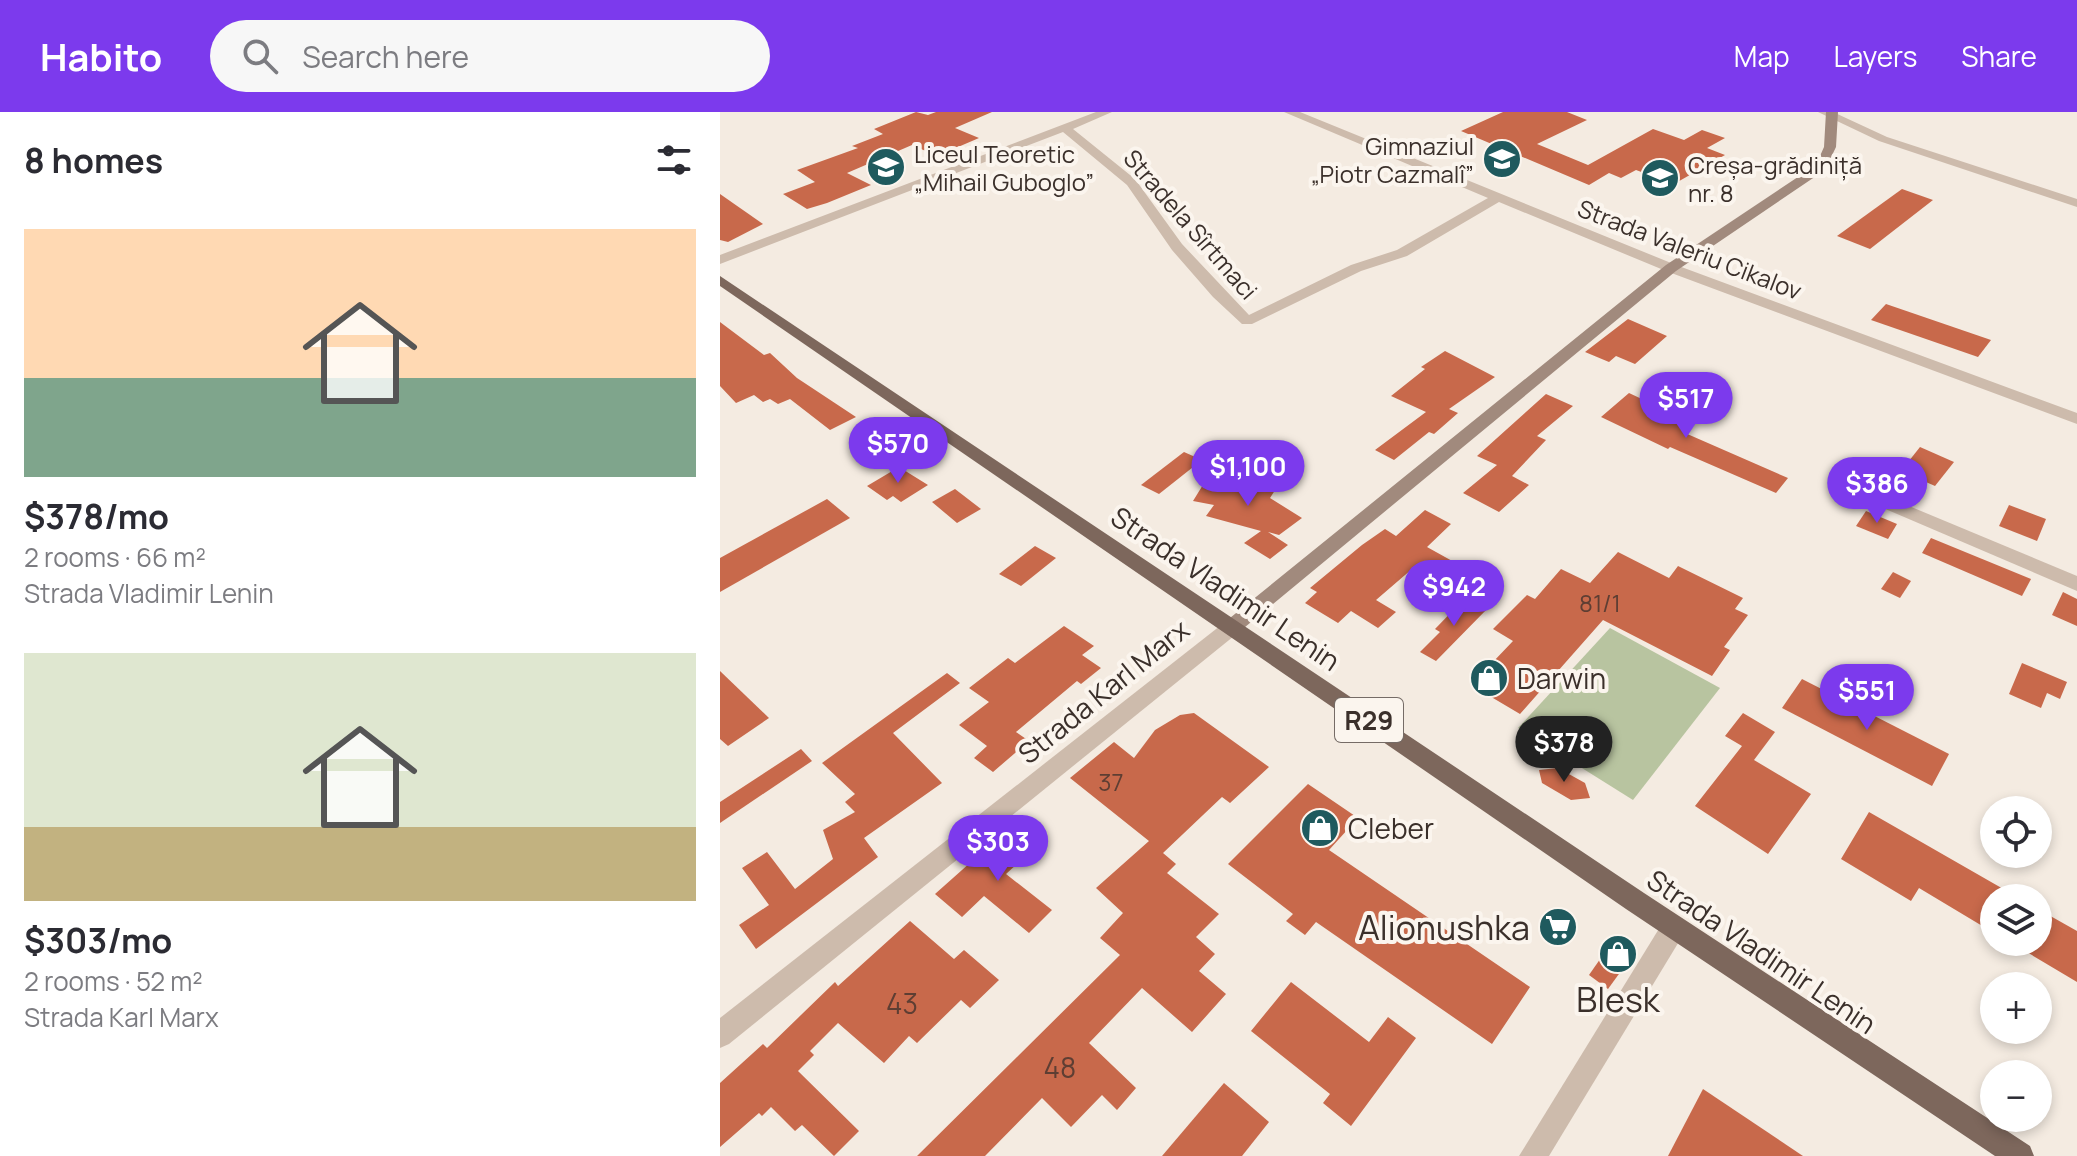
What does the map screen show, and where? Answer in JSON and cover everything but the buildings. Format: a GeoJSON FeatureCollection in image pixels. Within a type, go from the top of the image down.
{"type":"FeatureCollection","features":[{"type":"Feature","properties":{"kind":"main road","name":"Strada Vladimir Lenin"},"geometry":{"type":"LineString","coordinates":[[720,280],[1674,927],[2020,1156]]}},
{"type":"Feature","properties":{"kind":"street"},"geometry":{"type":"LineString","coordinates":[[720,260],[1106,112]]}},
{"type":"Feature","properties":{"kind":"street","name":"Strada Valeriu Cikalov"},"geometry":{"type":"LineString","coordinates":[[1290,112],[1671,268],[2077,419]]}},
{"type":"Feature","properties":{"kind":"street"},"geometry":{"type":"LineString","coordinates":[[1829,113],[1883,139],[2077,203]]}},
{"type":"Feature","properties":{"kind":"street","name":"Strada Karl Marx"},"geometry":{"type":"LineString","coordinates":[[720,1035],[1232,627],[1671,268],[1821,167],[1830,147],[1829,113]]}},
{"type":"Feature","properties":{"kind":"street","name":"Stradela Sîrtmaci"},"geometry":{"type":"LineString","coordinates":[[1064,127],[1131,182],[1177,247],[1218,294],[1247,321],[1356,268],[1402,253],[1499,197]]}},
{"type":"Feature","properties":{"kind":"street"},"geometry":{"type":"LineString","coordinates":[[1861,492],[2077,584]]}},
{"type":"Feature","properties":{"kind":"street"},"geometry":{"type":"LineString","coordinates":[[1533,1156],[1674,927]]}},
{"type":"Feature","properties":{"kind":"green space"},"geometry":{"type":"Polygon","coordinates":[[[1610,628],[1720,688],[1633,800],[1518,728],[1610,628]]]}},
{"type":"Feature","properties":{"kind":"place","name":"Gimnaziul „Piotr Cazmalî”"},"geometry":{"type":"Point","coordinates":[1502,159]}},
{"type":"Feature","properties":{"kind":"place","name":"Liceul Teoretic „Mihail Guboglo”"},"geometry":{"type":"Point","coordinates":[886,167]}},
{"type":"Feature","properties":{"kind":"place","name":"Creșa-grădiniță nr. 8"},"geometry":{"type":"Point","coordinates":[1660,178]}},
{"type":"Feature","properties":{"kind":"place","name":"Darwin"},"geometry":{"type":"Point","coordinates":[1489,678]}},
{"type":"Feature","properties":{"kind":"place","name":"Cleber"},"geometry":{"type":"Point","coordinates":[1320,828]}},
{"type":"Feature","properties":{"kind":"place","name":"Alionushka"},"geometry":{"type":"Point","coordinates":[1558,927]}},
{"type":"Feature","properties":{"kind":"place","name":"Blesk"},"geometry":{"type":"Point","coordinates":[1618,954]}}]}
